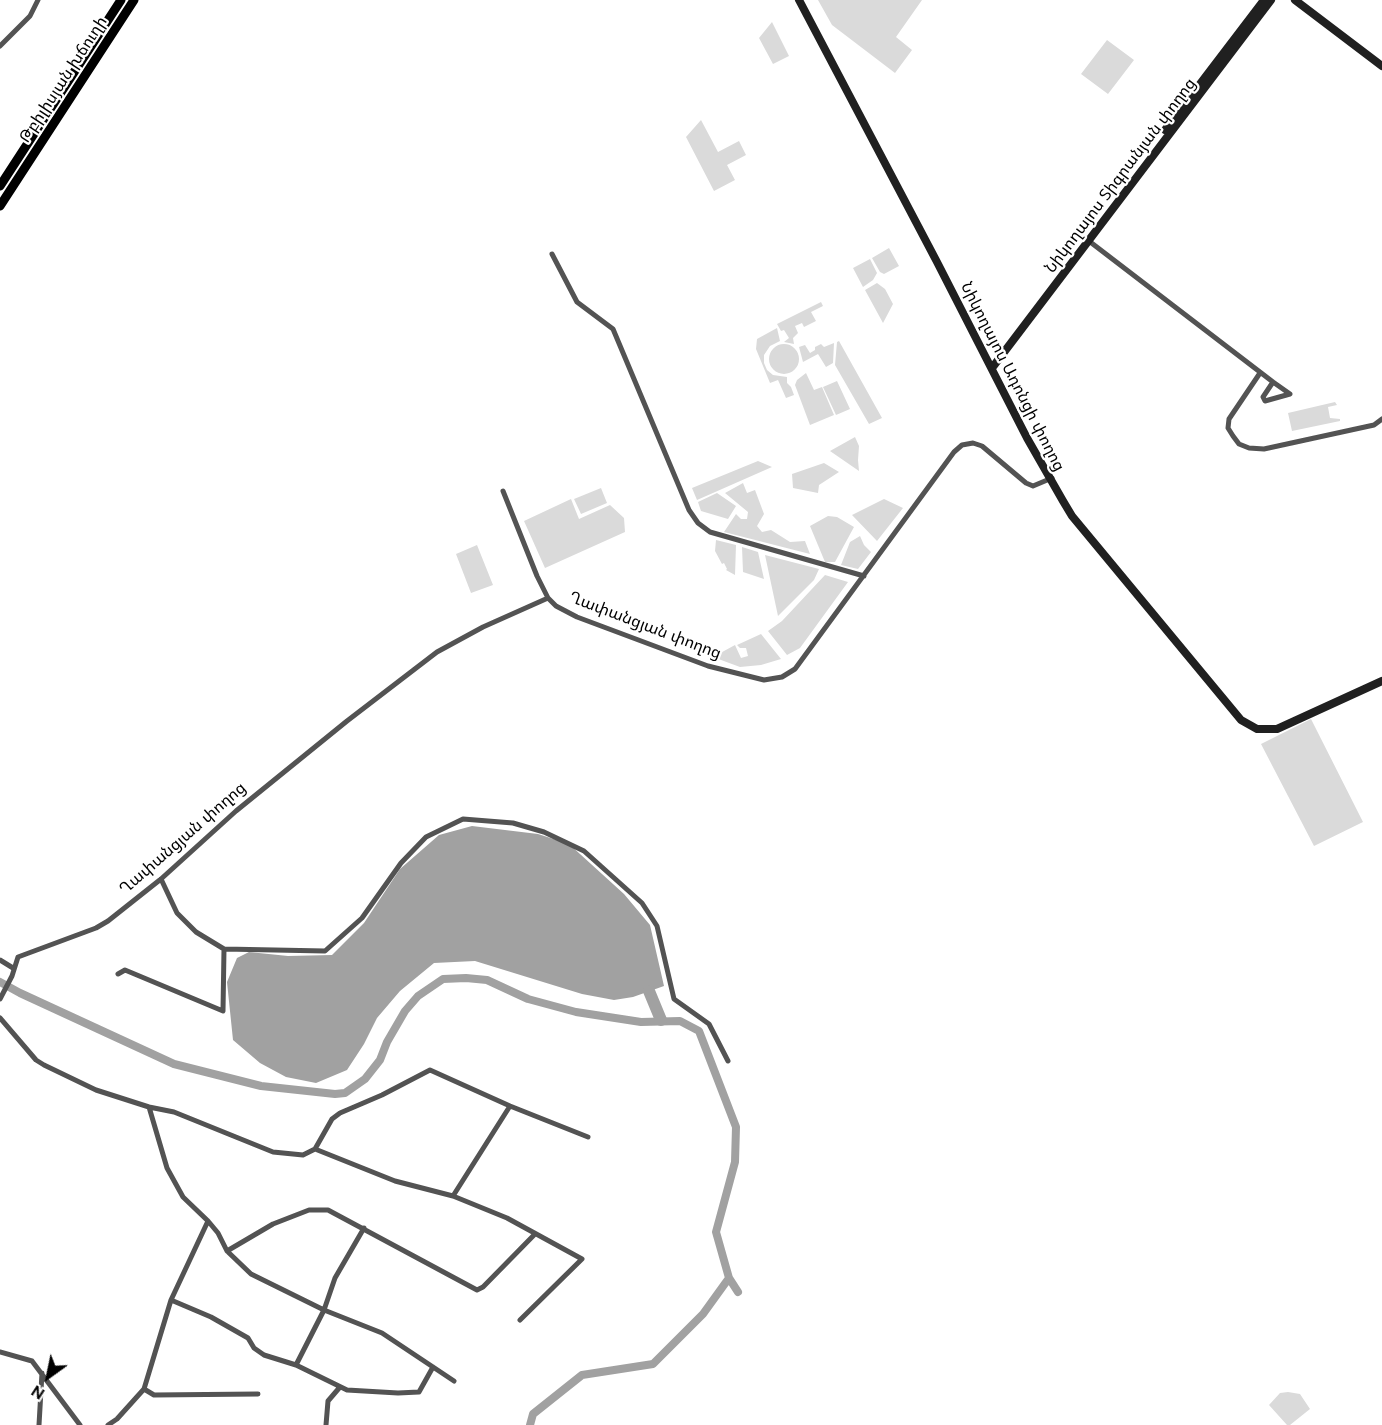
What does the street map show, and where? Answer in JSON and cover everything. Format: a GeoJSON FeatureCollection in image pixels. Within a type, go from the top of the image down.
{"type":"FeatureCollection","features":[{"type":"Feature","properties":{"kind":"main road","name":"Թբիլիսյան խճուղի"},"geometry":{"type":"LineString","coordinates":[[0,186],[121,0]]}},
{"type":"Feature","properties":{"kind":"main road","name":"Թբիլիսյան խճուղի"},"geometry":{"type":"LineString","coordinates":[[0,206],[134,0]]}},
{"type":"Feature","properties":{"kind":"street"},"geometry":{"type":"LineString","coordinates":[[0,46],[30,16],[38,0]]}},
{"type":"Feature","properties":{"kind":"street","name":"Նիկողայոս Ադոնցի փողոց"},"geometry":{"type":"LineString","coordinates":[[799,0],[1051,478],[1076,514],[1246,719],[1257,727],[1278,724],[1382,679]]}},
{"type":"Feature","properties":{"kind":"street","name":"Նիկողայոս Ադոնցի փողոց"},"geometry":{"type":"LineString","coordinates":[[804,0],[992,365]]}},
{"type":"Feature","properties":{"kind":"street","name":"Նիկողայոս Տիգրանյան փողոց"},"geometry":{"type":"LineString","coordinates":[[992,365],[1264,0]]}},
{"type":"Feature","properties":{"kind":"street","name":"Նիկողայոս Տիգրանյան փողոց"},"geometry":{"type":"LineString","coordinates":[[1087,239],[1271,0]]}},
{"type":"Feature","properties":{"kind":"street"},"geometry":{"type":"LineString","coordinates":[[1295,0],[1382,64]]}},
{"type":"Feature","properties":{"kind":"street"},"geometry":{"type":"LineString","coordinates":[[1300,0],[1382,64]]}},
{"type":"Feature","properties":{"kind":"street"},"geometry":{"type":"LineString","coordinates":[[1087,239],[1290,394],[1265,401],[1263,396],[1273,382]]}},
{"type":"Feature","properties":{"kind":"street"},"geometry":{"type":"LineString","coordinates":[[552,254],[577,302],[613,329],[689,510],[698,523],[710,532],[864,576]]}},
{"type":"Feature","properties":{"kind":"street"},"geometry":{"type":"LineString","coordinates":[[1260,373],[1229,419],[1228,428],[1233,436],[1239,444],[1249,448],[1264,449],[1374,425],[1382,419]]}},
{"type":"Feature","properties":{"kind":"street","name":"Ղափանցյան փողոց"},"geometry":{"type":"LineString","coordinates":[[13,968],[18,957],[96,928],[108,921],[161,879],[236,811],[347,721],[437,652],[483,627],[549,598],[556,606],[577,617],[708,666],[764,680],[782,677],[795,669],[954,452],[962,445],[973,443],[982,446],[1026,483],[1033,486],[1051,478]]}},
{"type":"Feature","properties":{"kind":"street"},"geometry":{"type":"LineString","coordinates":[[503,491],[537,576],[549,598]]}},
{"type":"Feature","properties":{"kind":"street"},"geometry":{"type":"LineString","coordinates":[[161,879],[177,913],[196,932],[224,950],[325,951],[362,918],[401,863],[426,837],[463,819],[513,823],[544,831],[584,850],[642,903],[657,926],[674,999],[709,1024],[728,1061]]}},
{"type":"Feature","properties":{"kind":"street"},"geometry":{"type":"LineString","coordinates":[[118,974],[125,970],[223,1011],[224,950]]}},
{"type":"Feature","properties":{"kind":"street"},"geometry":{"type":"LineString","coordinates":[[0,960],[13,968],[12,976],[0,999]]}},
{"type":"Feature","properties":{"kind":"street"},"geometry":{"type":"LineString","coordinates":[[0,1018],[36,1060],[44,1065],[96,1090],[149,1107],[174,1112],[273,1152],[303,1155],[315,1149],[332,1119],[340,1113],[382,1095],[430,1070],[510,1106],[588,1137]]}},
{"type":"Feature","properties":{"kind":"street"},"geometry":{"type":"LineString","coordinates":[[453,1196],[510,1106]]}},
{"type":"Feature","properties":{"kind":"street"},"geometry":{"type":"LineString","coordinates":[[149,1107],[167,1168],[183,1197],[208,1221],[218,1233],[227,1251],[251,1274],[324,1310],[382,1333],[454,1381]]}},
{"type":"Feature","properties":{"kind":"street"},"geometry":{"type":"LineString","coordinates":[[315,1149],[395,1181],[453,1196],[507,1218],[582,1259],[520,1320]]}},
{"type":"Feature","properties":{"kind":"street"},"geometry":{"type":"LineString","coordinates":[[227,1251],[273,1224],[309,1210],[328,1210],[477,1290],[483,1287],[535,1234]]}},
{"type":"Feature","properties":{"kind":"street"},"geometry":{"type":"LineString","coordinates":[[108,1425],[117,1419],[144,1389],[171,1300],[208,1221]]}},
{"type":"Feature","properties":{"kind":"street"},"geometry":{"type":"LineString","coordinates":[[296,1365],[324,1310],[335,1278],[364,1228]]}},
{"type":"Feature","properties":{"kind":"street"},"geometry":{"type":"LineString","coordinates":[[171,1300],[211,1317],[248,1338],[254,1348],[264,1355],[296,1365],[347,1390],[419,1392],[433,1367]]}},
{"type":"Feature","properties":{"kind":"street"},"geometry":{"type":"LineString","coordinates":[[0,1352],[32,1361],[80,1425]]}},
{"type":"Feature","properties":{"kind":"street"},"geometry":{"type":"LineString","coordinates":[[39,1425],[42,1373]]}},
{"type":"Feature","properties":{"kind":"street"},"geometry":{"type":"LineString","coordinates":[[326,1425],[328,1401],[340,1387]]}},
{"type":"Feature","properties":{"kind":"street"},"geometry":{"type":"LineString","coordinates":[[144,1389],[154,1395],[258,1394]]}},
{"type":"Feature","properties":{"kind":"shaded area"},"geometry":{"type":"Polygon","coordinates":[[[818,0],[922,0],[896,37],[912,50],[895,73],[832,25],[818,0]]]}},
{"type":"Feature","properties":{"kind":"shaded area"},"geometry":{"type":"Polygon","coordinates":[[[772,22],[789,56],[773,64],[759,38],[772,22]]]}},
{"type":"Feature","properties":{"kind":"shaded area"},"geometry":{"type":"Polygon","coordinates":[[[1107,40],[1134,60],[1108,94],[1081,74],[1107,40]]]}},
{"type":"Feature","properties":{"kind":"shaded area"},"geometry":{"type":"Polygon","coordinates":[[[701,120],[718,152],[739,141],[746,155],[727,165],[735,180],[714,191],[686,137],[701,120]]]}},
{"type":"Feature","properties":{"kind":"shaded area"},"geometry":{"type":"Polygon","coordinates":[[[889,248],[899,266],[884,274],[880,272],[872,258],[889,248]]]}},
{"type":"Feature","properties":{"kind":"shaded area"},"geometry":{"type":"Polygon","coordinates":[[[870,259],[877,273],[873,280],[863,287],[853,268],[870,259]]]}},
{"type":"Feature","properties":{"kind":"shaded area"},"geometry":{"type":"Polygon","coordinates":[[[877,283],[885,289],[893,304],[883,323],[865,290],[877,283]]]}},
{"type":"Feature","properties":{"kind":"shaded area"},"geometry":{"type":"Polygon","coordinates":[[[821,302],[823,306],[811,312],[816,321],[804,327],[802,323],[795,326],[798,333],[793,338],[794,344],[784,342],[789,338],[777,324],[821,302]]]}},
{"type":"Feature","properties":{"kind":"shaded area"},"geometry":{"type":"Polygon","coordinates":[[[777,328],[780,341],[770,346],[764,355],[764,363],[773,375],[787,377],[787,383],[794,395],[786,398],[778,380],[770,383],[756,349],[757,339],[777,328]]]}},
{"type":"Feature","properties":{"kind":"shaded area"},"geometry":{"type":"Polygon","coordinates":[[[839,341],[882,418],[869,424],[835,365],[837,342],[839,341]]]}},
{"type":"Feature","properties":{"kind":"shaded area"},"geometry":{"type":"Polygon","coordinates":[[[834,343],[833,363],[826,367],[818,354],[803,362],[799,347],[805,345],[810,353],[821,344],[824,347],[834,343]]]}},
{"type":"Feature","properties":{"kind":"shaded area"},"geometry":{"type":"Polygon","coordinates":[[[784,344],[790,345],[798,353],[798,365],[790,373],[784,374],[778,373],[770,365],[769,359],[770,353],[778,345],[784,344]]]}},
{"type":"Feature","properties":{"kind":"shaded area"},"geometry":{"type":"Polygon","coordinates":[[[806,373],[814,390],[822,387],[834,415],[810,425],[795,385],[797,380],[806,373]]]}},
{"type":"Feature","properties":{"kind":"shaded area"},"geometry":{"type":"Polygon","coordinates":[[[837,381],[850,409],[836,415],[823,387],[837,381]]]}},
{"type":"Feature","properties":{"kind":"shaded area"},"geometry":{"type":"Polygon","coordinates":[[[1335,402],[1337,405],[1328,407],[1330,418],[1340,419],[1340,421],[1292,431],[1288,413],[1335,402]]]}},
{"type":"Feature","properties":{"kind":"shaded area"},"geometry":{"type":"Polygon","coordinates":[[[855,437],[859,446],[859,471],[830,451],[855,437]]]}},
{"type":"Feature","properties":{"kind":"shaded area"},"geometry":{"type":"Polygon","coordinates":[[[758,461],[772,467],[697,500],[692,488],[758,461]]]}},
{"type":"Feature","properties":{"kind":"shaded area"},"geometry":{"type":"Polygon","coordinates":[[[824,463],[839,472],[819,485],[818,493],[793,488],[792,474],[824,463]]]}},
{"type":"Feature","properties":{"kind":"shaded area"},"geometry":{"type":"Polygon","coordinates":[[[743,483],[747,493],[755,490],[764,514],[757,526],[762,532],[771,530],[790,542],[805,541],[810,554],[724,532],[736,514],[741,519],[747,519],[748,512],[725,493],[743,483]]]}},
{"type":"Feature","properties":{"kind":"shaded area"},"geometry":{"type":"Polygon","coordinates":[[[601,488],[607,503],[581,514],[574,499],[601,488]]]}},
{"type":"Feature","properties":{"kind":"shaded area"},"geometry":{"type":"Polygon","coordinates":[[[717,493],[736,506],[728,519],[701,511],[698,502],[717,493]]]}},
{"type":"Feature","properties":{"kind":"shaded area"},"geometry":{"type":"Polygon","coordinates":[[[571,499],[579,519],[610,505],[624,518],[625,532],[545,568],[524,521],[571,499]]]}},
{"type":"Feature","properties":{"kind":"shaded area"},"geometry":{"type":"Polygon","coordinates":[[[884,499],[903,508],[877,541],[852,515],[884,499]]]}},
{"type":"Feature","properties":{"kind":"shaded area"},"geometry":{"type":"Polygon","coordinates":[[[828,516],[837,517],[854,527],[835,562],[825,562],[810,526],[828,516]]]}},
{"type":"Feature","properties":{"kind":"shaded area"},"geometry":{"type":"Polygon","coordinates":[[[860,536],[864,545],[871,552],[858,569],[841,565],[850,542],[860,536]]]}},
{"type":"Feature","properties":{"kind":"shaded area"},"geometry":{"type":"Polygon","coordinates":[[[716,540],[736,545],[735,575],[726,570],[724,563],[722,564],[715,551],[716,540]]]}},
{"type":"Feature","properties":{"kind":"shaded area"},"geometry":{"type":"Polygon","coordinates":[[[477,545],[493,585],[471,593],[456,554],[477,545]]]}},
{"type":"Feature","properties":{"kind":"shaded area"},"geometry":{"type":"Polygon","coordinates":[[[742,547],[758,552],[764,579],[743,572],[742,547]]]}},
{"type":"Feature","properties":{"kind":"shaded area"},"geometry":{"type":"Polygon","coordinates":[[[765,555],[819,569],[814,580],[778,616],[765,555]]]}},
{"type":"Feature","properties":{"kind":"shaded area"},"geometry":{"type":"Polygon","coordinates":[[[825,575],[848,582],[800,648],[787,655],[768,631],[782,621],[825,575]]]}},
{"type":"Feature","properties":{"kind":"shaded area"},"geometry":{"type":"Polygon","coordinates":[[[761,634],[781,659],[761,665],[740,667],[713,657],[735,645],[741,658],[748,656],[746,648],[740,648],[737,645],[761,634]]]}},
{"type":"Feature","properties":{"kind":"shaded area"},"geometry":{"type":"Polygon","coordinates":[[[1311,719],[1363,822],[1314,846],[1261,744],[1311,719]]]}},
{"type":"Feature","properties":{"kind":"shaded area"},"geometry":{"type":"Polygon","coordinates":[[[472,826],[538,834],[569,844],[624,894],[650,925],[664,986],[633,997],[614,1000],[582,994],[475,961],[434,963],[400,991],[377,1018],[347,1070],[316,1083],[286,1077],[260,1063],[233,1040],[227,982],[237,958],[249,952],[288,956],[332,955],[364,923],[400,869],[439,835],[472,826]]]}},
{"type":"Feature","properties":{"kind":"shaded area"},"geometry":{"type":"Polygon","coordinates":[[[1280,1393],[1300,1394],[1310,1409],[1290,1425],[1287,1425],[1269,1405],[1280,1393]]]}},
{"type":"Feature","properties":{"kind":"waterway"},"geometry":{"type":"LineString","coordinates":[[0,982],[174,1064],[261,1086],[335,1094],[345,1093],[365,1079],[380,1060],[387,1042],[405,1011],[418,996],[443,979],[487,980],[528,999],[576,1012],[641,1022],[680,1021],[699,1031],[736,1127],[735,1162],[716,1232],[729,1278],[738,1292]]}},
{"type":"Feature","properties":{"kind":"waterway"},"geometry":{"type":"LineString","coordinates":[[649,991],[661,1020]]}},
{"type":"Feature","properties":{"kind":"waterway"},"geometry":{"type":"LineString","coordinates":[[530,1425],[533,1414],[582,1375],[653,1364],[703,1314],[729,1278]]}}]}
